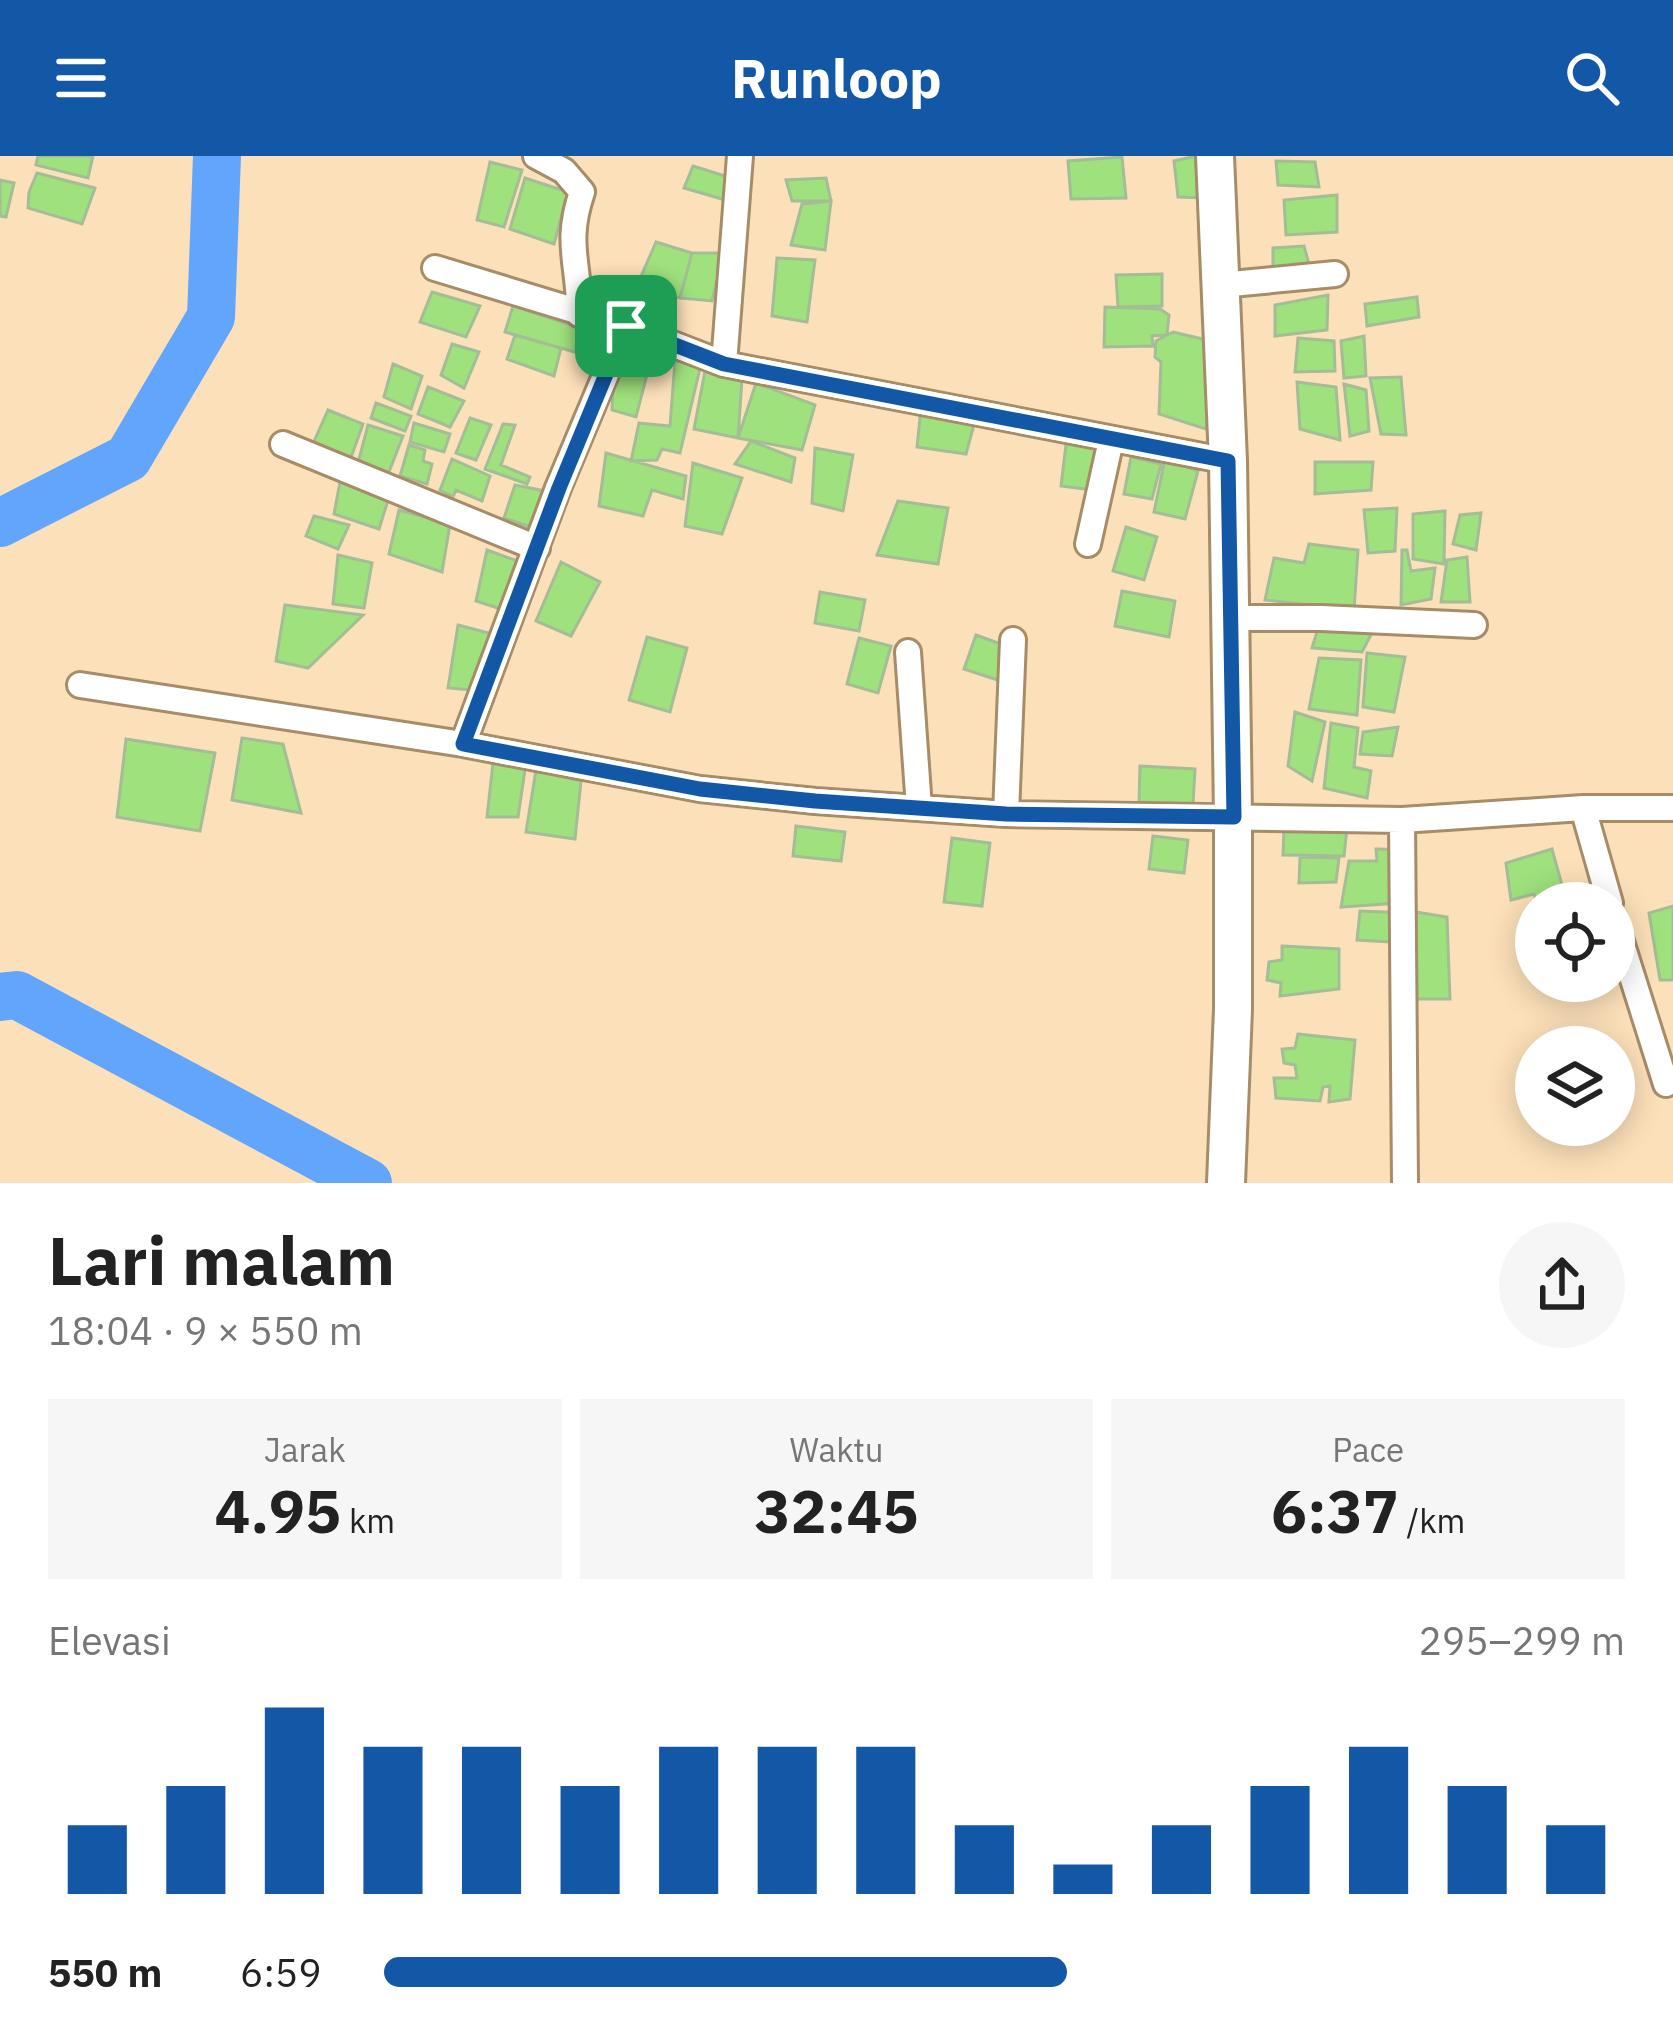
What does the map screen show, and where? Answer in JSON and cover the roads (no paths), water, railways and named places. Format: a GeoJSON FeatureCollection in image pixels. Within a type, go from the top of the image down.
{"type":"FeatureCollection","features":[{"type":"Feature","properties":{"kind":"main road"},"geometry":{"type":"LineString","coordinates":[[1215,156],[1228,461],[1234,817],[1226,1183]]}},
{"type":"Feature","properties":{"kind":"street"},"geometry":{"type":"LineString","coordinates":[[536,156],[564,171],[582,192],[571,238],[579,314]]}},
{"type":"Feature","properties":{"kind":"street"},"geometry":{"type":"LineString","coordinates":[[724,364],[740,156]]}},
{"type":"Feature","properties":{"kind":"street"},"geometry":{"type":"LineString","coordinates":[[435,268],[626,326],[724,364],[1228,461]]}},
{"type":"Feature","properties":{"kind":"street"},"geometry":{"type":"LineString","coordinates":[[1221,285],[1335,274]]}},
{"type":"Feature","properties":{"kind":"street"},"geometry":{"type":"LineString","coordinates":[[463,744],[626,326]]}},
{"type":"Feature","properties":{"kind":"street"},"geometry":{"type":"LineString","coordinates":[[1088,544],[1111,440]]}},
{"type":"Feature","properties":{"kind":"street"},"geometry":{"type":"LineString","coordinates":[[283,444],[537,548]]}},
{"type":"Feature","properties":{"kind":"street"},"geometry":{"type":"LineString","coordinates":[[1228,618],[1474,625]]}},
{"type":"Feature","properties":{"kind":"street"},"geometry":{"type":"LineString","coordinates":[[1006,814],[1013,640]]}},
{"type":"Feature","properties":{"kind":"street"},"geometry":{"type":"LineString","coordinates":[[908,652],[919,808]]}},
{"type":"Feature","properties":{"kind":"street"},"geometry":{"type":"LineString","coordinates":[[80,685],[463,744],[700,789],[919,808],[1006,814],[1402,820],[1583,808],[1673,808]]}},
{"type":"Feature","properties":{"kind":"street"},"geometry":{"type":"LineString","coordinates":[[1583,808],[1604,882]]}},
{"type":"Feature","properties":{"kind":"street"},"geometry":{"type":"LineString","coordinates":[[1402,820],[1405,1183]]}},
{"type":"Feature","properties":{"kind":"street"},"geometry":{"type":"LineString","coordinates":[[1635,986],[1666,1084]]}},
{"type":"Feature","properties":{"kind":"waterway"},"geometry":{"type":"LineString","coordinates":[[0,523],[128,458],[211,317],[217,156]]}},
{"type":"Feature","properties":{"kind":"waterway"},"geometry":{"type":"LineString","coordinates":[[0,997],[17,995],[368,1183]]}}]}
